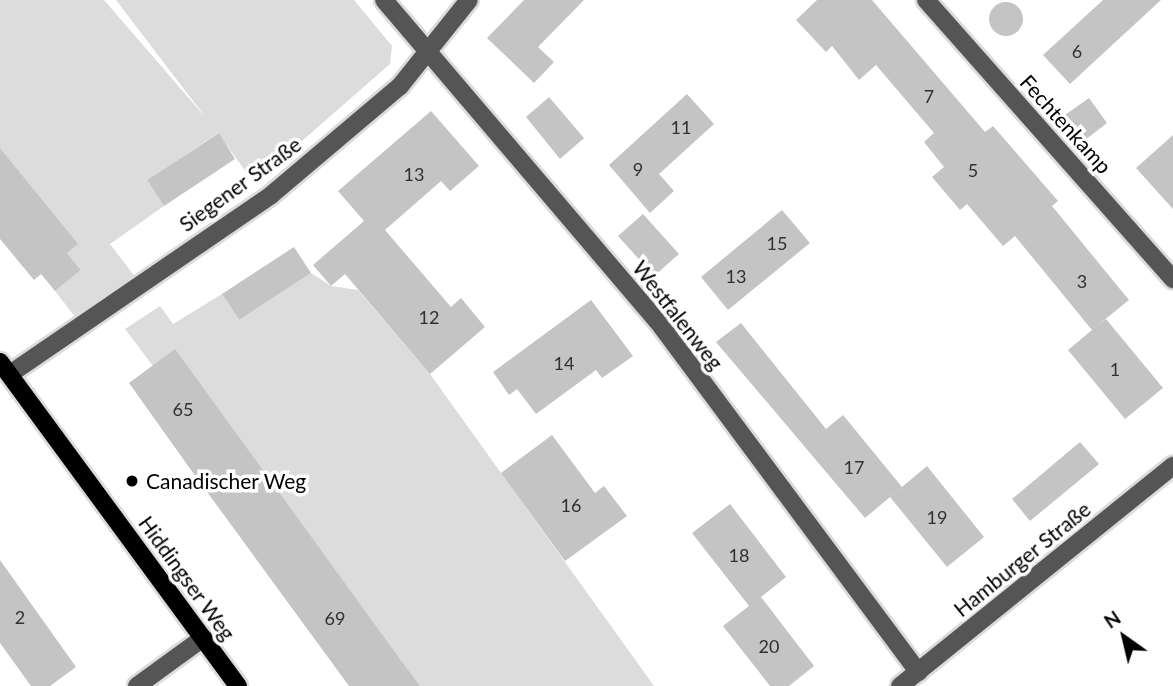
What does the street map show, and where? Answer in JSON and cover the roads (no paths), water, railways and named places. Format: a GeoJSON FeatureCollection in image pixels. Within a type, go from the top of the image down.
{"type":"FeatureCollection","features":[{"type":"Feature","properties":{"kind":"main road","name":"Hiddingser Weg"},"geometry":{"type":"LineString","coordinates":[[5,368],[238,686]]}},
{"type":"Feature","properties":{"kind":"street","name":"Westfalenweg"},"geometry":{"type":"LineString","coordinates":[[384,0],[662,327],[918,672]]}},
{"type":"Feature","properties":{"kind":"street","name":"Siegener Straße"},"geometry":{"type":"LineString","coordinates":[[5,368],[271,195],[400,86],[469,0]]}},
{"type":"Feature","properties":{"kind":"street","name":"Fechtenkamp"},"geometry":{"type":"LineString","coordinates":[[926,0],[1173,279]]}},
{"type":"Feature","properties":{"kind":"street","name":"Hamburger Straße"},"geometry":{"type":"LineString","coordinates":[[900,686],[1173,466]]}},
{"type":"Feature","properties":{"kind":"street"},"geometry":{"type":"LineString","coordinates":[[137,686],[203,638]]}},
{"type":"Feature","properties":{"kind":"place","name":"Canadischer Weg"},"geometry":{"type":"Point","coordinates":[132,481]}}]}
